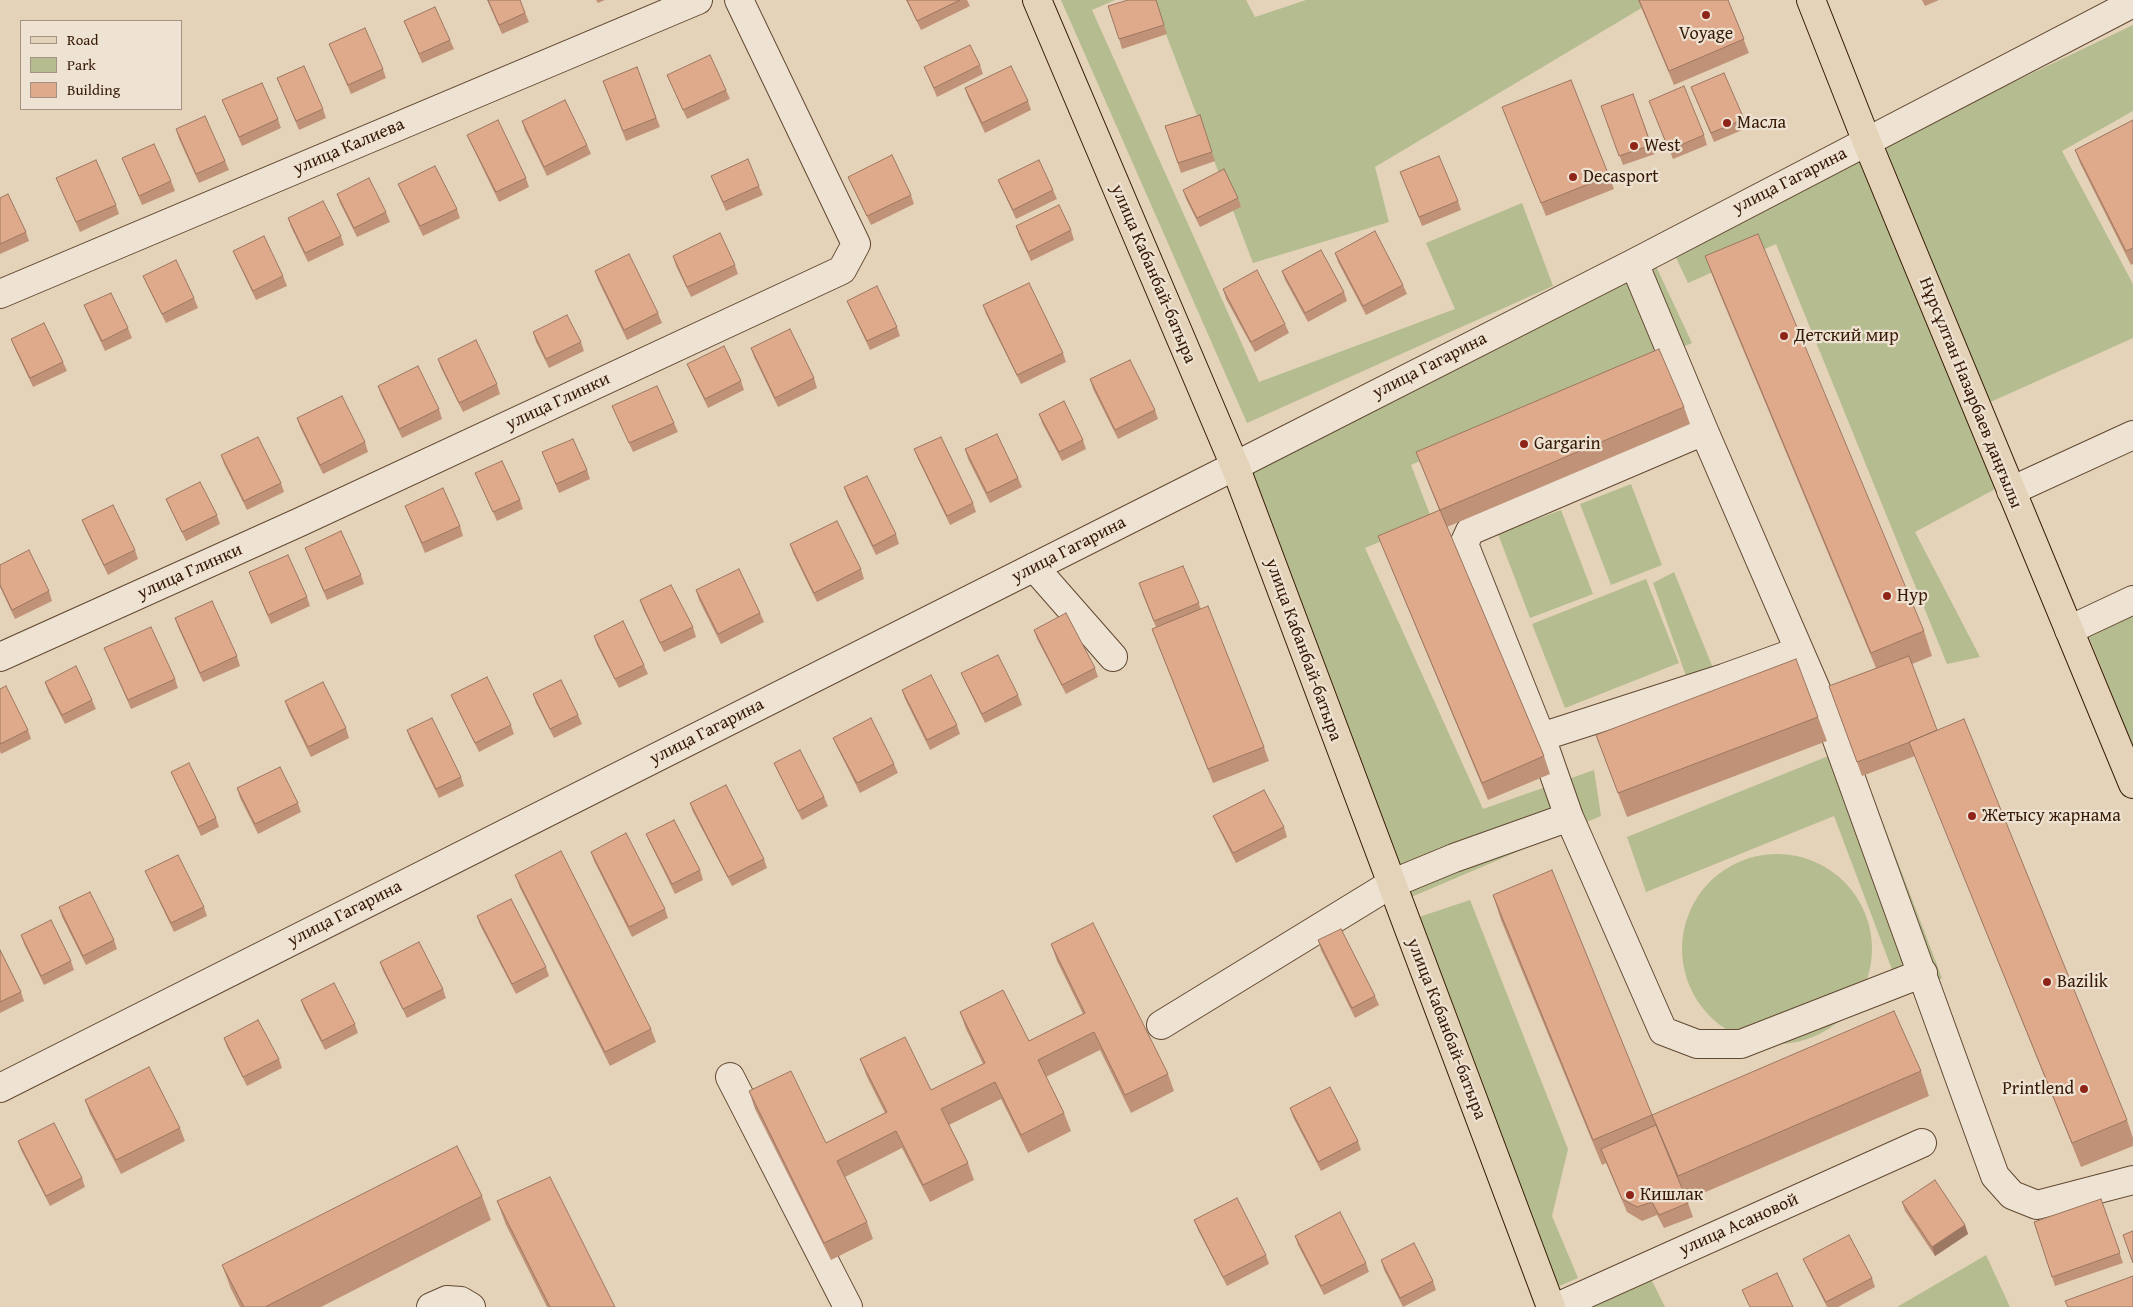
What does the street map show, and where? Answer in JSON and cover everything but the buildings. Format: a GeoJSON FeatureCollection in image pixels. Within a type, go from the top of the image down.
{"type":"FeatureCollection","features":[{"type":"Feature","properties":{"kind":"main road","name":"улица Кабанбай-батыра"},"geometry":{"type":"LineString","coordinates":[[1037,0],[1235,466],[1551,1307]]}},
{"type":"Feature","properties":{"kind":"main road","name":"Нұрсұлтан Назарбаев даңғылы"},"geometry":{"type":"LineString","coordinates":[[1811,0],[1866,142],[2133,784]]}},
{"type":"Feature","properties":{"kind":"street","name":"улица Калиева"},"geometry":{"type":"LineString","coordinates":[[0,294],[698,0]]}},
{"type":"Feature","properties":{"kind":"street","name":"улица Глинки"},"geometry":{"type":"LineString","coordinates":[[0,657],[310,518],[842,270],[856,244],[739,0]]}},
{"type":"Feature","properties":{"kind":"street","name":"улица Гагарина"},"geometry":{"type":"LineString","coordinates":[[0,1088],[1235,466],[1634,263],[2133,3]]}},
{"type":"Feature","properties":{"kind":"street"},"geometry":{"type":"LineString","coordinates":[[1634,263],[1704,431],[1832,726],[1923,973],[1994,1176],[2012,1195],[2037,1205],[2133,1180]]}},
{"type":"Feature","properties":{"kind":"street"},"geometry":{"type":"LineString","coordinates":[[1704,431],[1470,531],[1464,544],[1541,737],[1569,817],[1663,1031],[1697,1044],[1741,1044],[1923,973]]}},
{"type":"Feature","properties":{"kind":"street"},"geometry":{"type":"LineString","coordinates":[[2011,491],[2133,435]]}},
{"type":"Feature","properties":{"kind":"street"},"geometry":{"type":"LineString","coordinates":[[1034,567],[1113,657]]}},
{"type":"Feature","properties":{"kind":"street"},"geometry":{"type":"LineString","coordinates":[[2069,630],[2133,600]]}},
{"type":"Feature","properties":{"kind":"street"},"geometry":{"type":"LineString","coordinates":[[1541,737],[1724,678],[1799,651]]}},
{"type":"Feature","properties":{"kind":"street"},"geometry":{"type":"LineString","coordinates":[[1160,1025],[1391,884],[1454,858],[1569,817]]}},
{"type":"Feature","properties":{"kind":"street"},"geometry":{"type":"LineString","coordinates":[[730,1077],[848,1307]]}},
{"type":"Feature","properties":{"kind":"street","name":"улица Асановой"},"geometry":{"type":"LineString","coordinates":[[1557,1307],[1922,1143]]}},
{"type":"Feature","properties":{"kind":"street"},"geometry":{"type":"LineString","coordinates":[[431,1307],[447,1300],[461,1301],[471,1307]]}},
{"type":"Feature","properties":{"kind":"green space"},"geometry":{"type":"Polygon","coordinates":[[[1061,0],[1115,0],[1092,10],[1259,382],[1455,309],[1426,243],[1522,203],[1553,286],[1247,423],[1061,0]]]}},
{"type":"Feature","properties":{"kind":"green space"},"geometry":{"type":"Polygon","coordinates":[[[1153,0],[1246,0],[1255,17],[1306,0],[1655,0],[1375,167],[1389,222],[1253,263],[1153,0]]]}},
{"type":"Feature","properties":{"kind":"green space"},"geometry":{"type":"Polygon","coordinates":[[[2133,25],[2133,111],[2062,151],[2133,284],[2133,338],[1986,404],[1884,144],[2133,25]]]}},
{"type":"Feature","properties":{"kind":"green space"},"geometry":{"type":"Polygon","coordinates":[[[1856,147],[1997,488],[1915,532],[1980,657],[1947,664],[1776,244],[1688,283],[1669,243],[1856,147]]]}},
{"type":"Feature","properties":{"kind":"green space"},"geometry":{"type":"Polygon","coordinates":[[[1654,262],[1692,343],[1411,465],[1432,520],[1365,548],[1483,809],[1594,770],[1601,816],[1409,898],[1246,470],[1654,262]]]}},
{"type":"Feature","properties":{"kind":"green space"},"geometry":{"type":"Polygon","coordinates":[[[1631,484],[1662,565],[1611,585],[1580,504],[1631,484]]]}},
{"type":"Feature","properties":{"kind":"green space"},"geometry":{"type":"Polygon","coordinates":[[[1561,510],[1593,594],[1530,618],[1498,534],[1561,510]]]}},
{"type":"Feature","properties":{"kind":"green space"},"geometry":{"type":"Polygon","coordinates":[[[1674,572],[1713,668],[1686,676],[1653,583],[1674,572]]]}},
{"type":"Feature","properties":{"kind":"green space"},"geometry":{"type":"Polygon","coordinates":[[[1646,579],[1679,663],[1565,708],[1532,624],[1646,579]]]}},
{"type":"Feature","properties":{"kind":"green space"},"geometry":{"type":"Polygon","coordinates":[[[2133,615],[2133,746],[2089,637],[2133,615]]]}},
{"type":"Feature","properties":{"kind":"green space"},"geometry":{"type":"Polygon","coordinates":[[[1831,755],[1850,800],[1872,794],[1942,978],[1902,996],[1834,816],[1646,892],[1627,837],[1831,755]]]}},
{"type":"Feature","properties":{"kind":"green space"},"geometry":{"type":"Polygon","coordinates":[[[1777,854],[1795,856],[1813,862],[1830,870],[1844,882],[1856,896],[1864,913],[1870,931],[1872,949],[1870,967],[1864,985],[1856,1002],[1844,1016],[1830,1028],[1813,1036],[1795,1042],[1777,1044],[1759,1042],[1741,1036],[1724,1028],[1710,1016],[1698,1002],[1690,985],[1684,967],[1682,949],[1684,931],[1690,913],[1698,896],[1710,882],[1724,870],[1741,862],[1759,856],[1777,854]]]}},
{"type":"Feature","properties":{"kind":"green space"},"geometry":{"type":"Polygon","coordinates":[[[1470,900],[1568,1149],[1552,1216],[1578,1278],[1555,1288],[1419,917],[1470,900]]]}},
{"type":"Feature","properties":{"kind":"green space"},"geometry":{"type":"Polygon","coordinates":[[[1986,1255],[2010,1307],[1897,1307],[1986,1255]]]}},
{"type":"Feature","properties":{"kind":"green space"},"geometry":{"type":"Polygon","coordinates":[[[1651,1279],[1665,1307],[1593,1307],[1651,1279]]]}},
{"type":"Feature","properties":{"kind":"place","name":"Voyage"},"geometry":{"type":"Point","coordinates":[1706,15]}},
{"type":"Feature","properties":{"kind":"place","name":"Масла"},"geometry":{"type":"Point","coordinates":[1727,123]}},
{"type":"Feature","properties":{"kind":"place","name":"West"},"geometry":{"type":"Point","coordinates":[1634,146]}},
{"type":"Feature","properties":{"kind":"place","name":"Decasport"},"geometry":{"type":"Point","coordinates":[1573,177]}},
{"type":"Feature","properties":{"kind":"place","name":"Детский мир"},"geometry":{"type":"Point","coordinates":[1784,336]}},
{"type":"Feature","properties":{"kind":"place","name":"Gargarin"},"geometry":{"type":"Point","coordinates":[1524,444]}},
{"type":"Feature","properties":{"kind":"place","name":"Нур"},"geometry":{"type":"Point","coordinates":[1887,596]}},
{"type":"Feature","properties":{"kind":"place","name":"Жетысу жарнама"},"geometry":{"type":"Point","coordinates":[1972,816]}},
{"type":"Feature","properties":{"kind":"place","name":"Bazilik"},"geometry":{"type":"Point","coordinates":[2047,982]}},
{"type":"Feature","properties":{"kind":"place","name":"Printlend"},"geometry":{"type":"Point","coordinates":[2084,1089]}},
{"type":"Feature","properties":{"kind":"place","name":"Кишлак"},"geometry":{"type":"Point","coordinates":[1630,1195]}}]}
